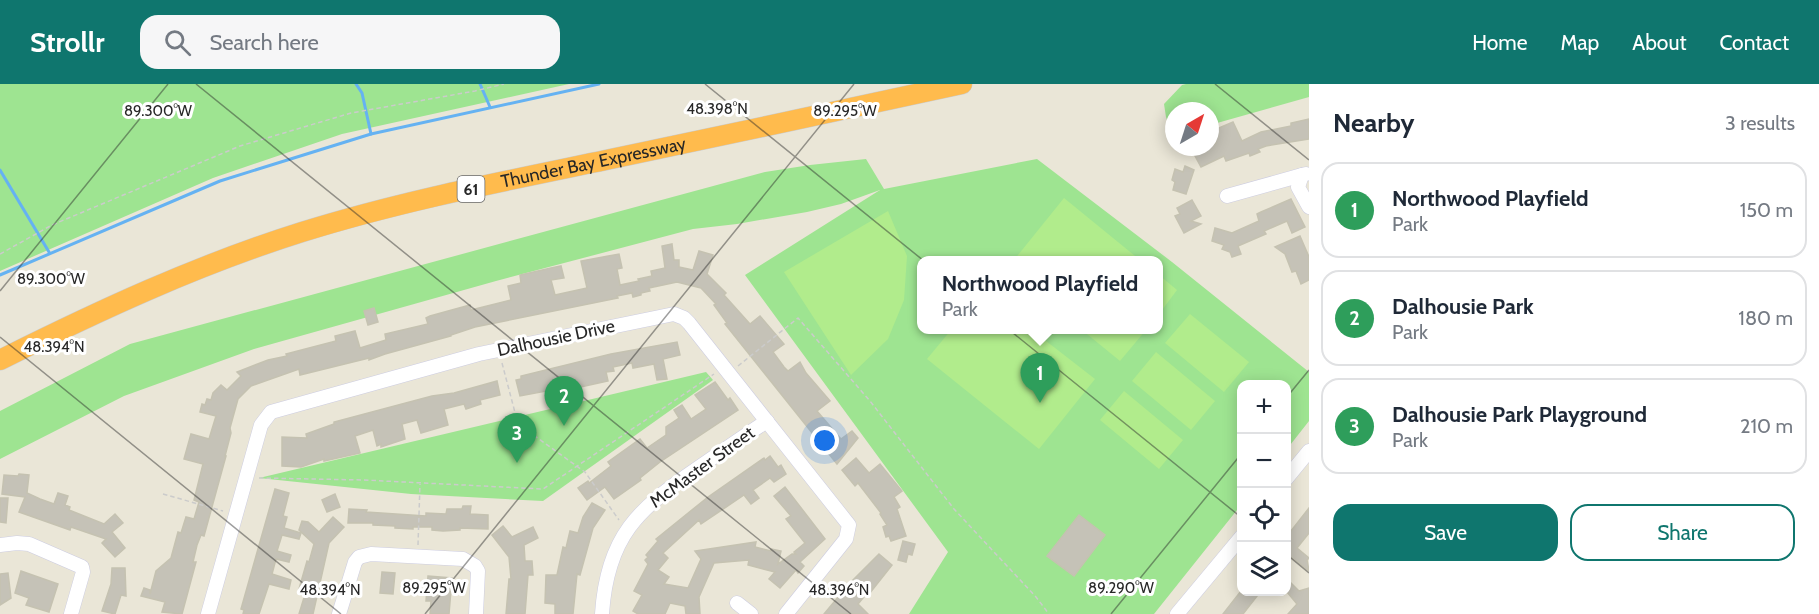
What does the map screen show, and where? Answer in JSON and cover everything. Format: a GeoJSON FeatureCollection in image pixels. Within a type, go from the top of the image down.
{"type":"FeatureCollection","features":[{"type":"Feature","properties":{"kind":"highway","name":"Thunder Bay Expressway"},"geometry":{"type":"LineString","coordinates":[[0,347],[149,275],[298,220],[378,198],[508,168],[904,84]]}},
{"type":"Feature","properties":{"kind":"highway","name":"Thunder Bay Expressway"},"geometry":{"type":"LineString","coordinates":[[0,360],[86,317],[224,259],[303,232],[383,209],[962,84]]}},
{"type":"Feature","properties":{"kind":"street"},"geometry":{"type":"LineString","coordinates":[[1227,196],[1305,175]]}},
{"type":"Feature","properties":{"kind":"street"},"geometry":{"type":"LineString","coordinates":[[1305,175],[1298,187],[1309,207]]}},
{"type":"Feature","properties":{"kind":"street","name":"Dalhousie Drive"},"geometry":{"type":"LineString","coordinates":[[208,614],[261,425],[275,410],[500,350],[674,314],[684,318],[849,525],[846,539],[786,614]]}},
{"type":"Feature","properties":{"kind":"street","name":"McMaster Street"},"geometry":{"type":"LineString","coordinates":[[602,614],[607,576],[618,546],[641,512],[659,495],[767,421]]}},
{"type":"Feature","properties":{"kind":"street"},"geometry":{"type":"LineString","coordinates":[[1291,474],[1309,451]]}},
{"type":"Feature","properties":{"kind":"street"},"geometry":{"type":"LineString","coordinates":[[1177,614],[1237,542]]}},
{"type":"Feature","properties":{"kind":"street"},"geometry":{"type":"LineString","coordinates":[[0,545],[29,544],[82,567],[83,572],[71,614]]}},
{"type":"Feature","properties":{"kind":"street"},"geometry":{"type":"LineString","coordinates":[[339,614],[352,568],[359,557],[371,554],[463,559],[475,566],[478,571],[476,614]]}},
{"type":"Feature","properties":{"kind":"street"},"geometry":{"type":"LineString","coordinates":[[737,603],[751,614]]}},
{"type":"Feature","properties":{"kind":"path"},"geometry":{"type":"LineString","coordinates":[[0,254],[51,225],[240,146],[351,113],[504,84]]}},
{"type":"Feature","properties":{"kind":"path"},"geometry":{"type":"LineString","coordinates":[[246,478],[543,489],[727,370],[798,318],[870,401],[954,509],[1049,614]]}},
{"type":"Feature","properties":{"kind":"path"},"geometry":{"type":"LineString","coordinates":[[500,350],[518,424],[578,465],[617,515],[626,532]]}},
{"type":"Feature","properties":{"kind":"path"},"geometry":{"type":"LineString","coordinates":[[418,556],[420,483]]}},
{"type":"Feature","properties":{"kind":"path"},"geometry":{"type":"LineString","coordinates":[[163,494],[236,515]]}},
{"type":"Feature","properties":{"kind":"green space"},"geometry":{"type":"Polygon","coordinates":[[[0,84],[569,84],[342,134],[213,178],[0,271],[0,84]]]}},
{"type":"Feature","properties":{"kind":"green space"},"geometry":{"type":"Polygon","coordinates":[[[1309,84],[1309,97],[1219,122],[1219,102],[1166,102],[1182,85],[1309,84]]]}},
{"type":"Feature","properties":{"kind":"green space"},"geometry":{"type":"Polygon","coordinates":[[[866,159],[884,189],[1037,159],[1172,262],[1309,372],[1309,421],[1291,444],[1291,380],[1237,380],[1237,510],[1154,614],[909,614],[948,552],[745,275],[880,190],[841,204],[807,212],[693,229],[254,349],[124,396],[0,459],[0,411],[130,344],[765,172],[866,159]]]}},
{"type":"Feature","properties":{"kind":"green space"},"geometry":{"type":"Polygon","coordinates":[[[1064,198],[1135,256],[1017,256],[1064,198]]]}},
{"type":"Feature","properties":{"kind":"green space"},"geometry":{"type":"Polygon","coordinates":[[[888,211],[907,256],[904,300],[888,339],[851,375],[784,272],[888,211]]]}},
{"type":"Feature","properties":{"kind":"green space"},"geometry":{"type":"Polygon","coordinates":[[[1163,278],[1177,290],[1163,309],[1163,278]]]}},
{"type":"Feature","properties":{"kind":"green space"},"geometry":{"type":"Polygon","coordinates":[[[1190,314],[1249,362],[1224,392],[1165,343],[1190,314]]]}},
{"type":"Feature","properties":{"kind":"green space"},"geometry":{"type":"Polygon","coordinates":[[[948,334],[1037,334],[1095,379],[1039,449],[927,359],[948,334]]]}},
{"type":"Feature","properties":{"kind":"green space"},"geometry":{"type":"Polygon","coordinates":[[[1087,334],[1143,334],[1120,361],[1087,334]]]}},
{"type":"Feature","properties":{"kind":"green space"},"geometry":{"type":"Polygon","coordinates":[[[1156,352],[1215,401],[1191,430],[1132,381],[1156,352]]]}},
{"type":"Feature","properties":{"kind":"green space"},"geometry":{"type":"Polygon","coordinates":[[[706,372],[713,380],[543,501],[411,494],[259,478],[706,372]]]}},
{"type":"Feature","properties":{"kind":"green space"},"geometry":{"type":"Polygon","coordinates":[[[1124,391],[1183,440],[1159,469],[1100,420],[1124,391]]]}},
{"type":"Feature","properties":{"kind":"building"},"geometry":{"type":"Polygon","coordinates":[[[1309,119],[1309,139],[1266,146],[1258,149],[1260,152],[1250,156],[1249,153],[1226,161],[1224,156],[1201,167],[1195,156],[1219,156],[1219,128],[1233,122],[1242,141],[1261,132],[1291,126],[1291,123],[1309,119]]]}},
{"type":"Feature","properties":{"kind":"building"},"geometry":{"type":"Polygon","coordinates":[[[1185,166],[1194,170],[1186,194],[1173,190],[1175,182],[1172,180],[1175,169],[1183,172],[1185,166]]]}},
{"type":"Feature","properties":{"kind":"building"},"geometry":{"type":"Polygon","coordinates":[[[1291,199],[1305,227],[1292,233],[1287,221],[1264,231],[1266,234],[1238,246],[1241,254],[1232,257],[1230,252],[1222,249],[1224,245],[1212,241],[1215,228],[1232,233],[1259,221],[1257,214],[1291,199]]]}},
{"type":"Feature","properties":{"kind":"building"},"geometry":{"type":"Polygon","coordinates":[[[1192,200],[1201,216],[1191,221],[1201,224],[1184,233],[1175,216],[1180,214],[1177,208],[1192,200]]]}},
{"type":"Feature","properties":{"kind":"building"},"geometry":{"type":"Polygon","coordinates":[[[1300,236],[1309,257],[1309,280],[1301,284],[1296,271],[1292,272],[1285,254],[1275,247],[1300,236]]]}},
{"type":"Feature","properties":{"kind":"building"},"geometry":{"type":"Polygon","coordinates":[[[672,244],[674,260],[679,260],[679,267],[693,270],[699,251],[713,255],[707,274],[726,293],[724,295],[750,324],[760,316],[784,344],[773,352],[788,371],[800,362],[806,373],[830,401],[817,411],[841,439],[852,431],[858,438],[837,464],[725,324],[727,323],[714,305],[716,304],[701,288],[677,282],[649,288],[650,291],[633,297],[632,293],[617,296],[618,298],[475,327],[369,360],[369,358],[300,375],[299,369],[251,386],[238,399],[230,428],[226,456],[204,536],[201,535],[197,545],[193,562],[196,562],[182,614],[162,612],[165,602],[141,596],[144,588],[150,590],[150,594],[156,571],[171,558],[178,532],[181,533],[186,517],[194,519],[199,502],[194,500],[203,464],[184,459],[191,434],[209,439],[216,416],[200,412],[202,404],[205,405],[207,399],[211,400],[213,393],[221,385],[227,390],[241,376],[237,372],[268,360],[287,356],[286,354],[336,341],[335,336],[355,331],[360,348],[386,340],[385,334],[428,324],[426,318],[430,316],[470,305],[471,310],[511,300],[508,286],[521,283],[520,275],[561,266],[564,278],[551,280],[555,295],[587,288],[581,261],[619,254],[622,268],[617,269],[620,285],[639,281],[638,279],[652,276],[651,271],[665,268],[662,246],[672,244]]]}},
{"type":"Feature","properties":{"kind":"building"},"geometry":{"type":"Polygon","coordinates":[[[374,308],[378,322],[368,325],[364,311],[374,308]]]}},
{"type":"Feature","properties":{"kind":"building"},"geometry":{"type":"Polygon","coordinates":[[[677,342],[680,355],[663,359],[667,379],[657,380],[654,364],[633,368],[632,363],[613,367],[614,371],[606,372],[608,381],[576,388],[579,398],[569,401],[566,390],[562,388],[520,396],[516,380],[521,379],[521,376],[611,354],[677,342]]]}},
{"type":"Feature","properties":{"kind":"building"},"geometry":{"type":"Polygon","coordinates":[[[497,381],[500,395],[480,400],[481,404],[466,409],[464,404],[444,409],[448,425],[421,433],[417,420],[402,424],[405,439],[381,447],[381,444],[377,446],[373,430],[355,436],[360,453],[324,461],[324,459],[301,467],[282,466],[282,437],[307,438],[306,434],[334,424],[334,422],[497,381]]]}},
{"type":"Feature","properties":{"kind":"building"},"geometry":{"type":"Polygon","coordinates":[[[715,382],[738,410],[660,462],[640,478],[641,480],[614,499],[605,487],[587,500],[578,488],[588,481],[589,483],[611,466],[608,462],[640,439],[647,448],[666,435],[666,427],[679,418],[674,410],[682,405],[691,419],[706,409],[695,395],[715,382]]]}},
{"type":"Feature","properties":{"kind":"building"},"geometry":{"type":"Polygon","coordinates":[[[770,456],[778,467],[781,465],[786,474],[774,482],[770,478],[753,490],[759,498],[751,504],[744,495],[701,524],[699,520],[663,553],[668,558],[658,570],[669,577],[664,584],[688,588],[701,559],[695,551],[756,542],[755,547],[781,551],[778,564],[792,554],[796,554],[794,552],[805,543],[786,519],[791,516],[774,496],[785,487],[825,539],[800,562],[804,566],[798,573],[796,570],[780,588],[769,579],[775,572],[748,565],[749,560],[714,563],[699,597],[700,614],[686,614],[685,606],[670,603],[665,614],[638,614],[633,611],[642,595],[634,591],[648,564],[645,560],[648,557],[646,555],[658,541],[656,539],[708,497],[770,456]]]}},
{"type":"Feature","properties":{"kind":"building"},"geometry":{"type":"Polygon","coordinates":[[[856,458],[869,473],[880,464],[902,491],[894,497],[900,507],[897,509],[906,536],[891,541],[889,536],[886,537],[883,527],[887,525],[881,513],[858,483],[855,486],[842,470],[856,458]]]}},
{"type":"Feature","properties":{"kind":"building"},"geometry":{"type":"Polygon","coordinates":[[[19,474],[29,475],[27,493],[40,499],[54,504],[58,493],[68,496],[65,505],[70,507],[69,510],[104,524],[115,514],[123,523],[112,532],[125,548],[115,557],[102,543],[106,539],[71,527],[70,530],[19,512],[25,497],[2,494],[4,475],[18,476],[19,474]]]}},
{"type":"Feature","properties":{"kind":"building"},"geometry":{"type":"Polygon","coordinates":[[[275,489],[289,493],[283,516],[287,517],[284,528],[301,533],[299,539],[282,535],[277,551],[291,555],[289,562],[276,559],[272,574],[291,580],[289,589],[269,584],[259,614],[243,614],[244,610],[241,609],[275,489]]]}},
{"type":"Feature","properties":{"kind":"building"},"geometry":{"type":"Polygon","coordinates":[[[335,494],[340,507],[327,512],[322,500],[335,494]]]}},
{"type":"Feature","properties":{"kind":"building"},"geometry":{"type":"Polygon","coordinates":[[[0,498],[8,498],[6,523],[0,522],[0,498]]]}},
{"type":"Feature","properties":{"kind":"building"},"geometry":{"type":"Polygon","coordinates":[[[592,503],[605,510],[593,528],[580,575],[577,574],[573,614],[555,614],[555,604],[545,603],[546,575],[557,575],[563,547],[566,548],[570,531],[578,533],[583,517],[592,503]]]}},
{"type":"Feature","properties":{"kind":"building"},"geometry":{"type":"Polygon","coordinates":[[[463,506],[471,506],[470,514],[488,515],[488,529],[460,528],[460,530],[443,531],[432,530],[432,527],[413,527],[413,529],[373,525],[373,523],[348,523],[349,509],[426,516],[426,513],[446,514],[447,509],[462,509],[463,506]]]}},
{"type":"Feature","properties":{"kind":"building"},"geometry":{"type":"Polygon","coordinates":[[[1309,508],[1309,533],[1297,548],[1309,558],[1307,560],[1309,571],[1291,557],[1291,531],[1309,508]]]}},
{"type":"Feature","properties":{"kind":"building"},"geometry":{"type":"Polygon","coordinates":[[[1079,515],[1105,535],[1074,576],[1047,556],[1079,515]]]}},
{"type":"Feature","properties":{"kind":"building"},"geometry":{"type":"Polygon","coordinates":[[[333,517],[344,527],[329,543],[313,614],[299,614],[306,591],[299,589],[314,544],[299,530],[302,521],[308,522],[319,532],[333,517]]]}},
{"type":"Feature","properties":{"kind":"building"},"geometry":{"type":"Polygon","coordinates":[[[503,526],[512,537],[533,527],[538,538],[524,545],[525,561],[532,561],[533,575],[528,575],[525,614],[506,614],[509,579],[511,579],[509,557],[492,535],[503,526]]]}},
{"type":"Feature","properties":{"kind":"building"},"geometry":{"type":"Polygon","coordinates":[[[903,541],[915,544],[912,555],[908,554],[906,562],[898,560],[903,541]]]}},
{"type":"Feature","properties":{"kind":"building"},"geometry":{"type":"Polygon","coordinates":[[[879,554],[892,565],[858,604],[868,614],[824,614],[849,584],[879,554]]]}},
{"type":"Feature","properties":{"kind":"building"},"geometry":{"type":"Polygon","coordinates":[[[112,568],[125,568],[126,596],[121,595],[115,614],[102,611],[111,584],[112,568]]]}},
{"type":"Feature","properties":{"kind":"building"},"geometry":{"type":"Polygon","coordinates":[[[21,571],[58,584],[49,612],[26,605],[29,598],[15,593],[21,571]]]}},
{"type":"Feature","properties":{"kind":"building"},"geometry":{"type":"Polygon","coordinates":[[[382,572],[395,573],[393,594],[380,593],[382,572]]]}},
{"type":"Feature","properties":{"kind":"building"},"geometry":{"type":"Polygon","coordinates":[[[8,573],[11,598],[0,605],[0,574],[8,573]]]}},
{"type":"Feature","properties":{"kind":"building"},"geometry":{"type":"Polygon","coordinates":[[[428,576],[452,578],[449,614],[430,614],[431,601],[426,601],[428,576]]]}},
{"type":"Feature","properties":{"kind":"building"},"geometry":{"type":"Polygon","coordinates":[[[1291,583],[1299,591],[1309,588],[1309,614],[1288,614],[1297,604],[1290,596],[1291,583]]]}},
{"type":"Feature","properties":{"kind":"building"},"geometry":{"type":"Polygon","coordinates":[[[1237,596],[1257,596],[1243,614],[1223,614],[1237,596]]]}},
{"type":"Feature","properties":{"kind":"waterway"},"geometry":{"type":"LineString","coordinates":[[356,84],[362,93],[371,134]]}},
{"type":"Feature","properties":{"kind":"waterway"},"geometry":{"type":"LineString","coordinates":[[480,84],[490,107]]}},
{"type":"Feature","properties":{"kind":"waterway"},"geometry":{"type":"LineString","coordinates":[[0,275],[220,181],[371,134],[599,84]]}},
{"type":"Feature","properties":{"kind":"waterway"},"geometry":{"type":"LineString","coordinates":[[0,170],[49,252]]}},
{"type":"Feature","properties":{"kind":"place","name":"Northwood Playfield"},"geometry":{"type":"Point","coordinates":[1040,403]}},
{"type":"Feature","properties":{"kind":"place","name":"Dalhousie Park"},"geometry":{"type":"Point","coordinates":[564,426]}},
{"type":"Feature","properties":{"kind":"place","name":"Dalhousie Park Playground"},"geometry":{"type":"Point","coordinates":[517,463]}}]}
